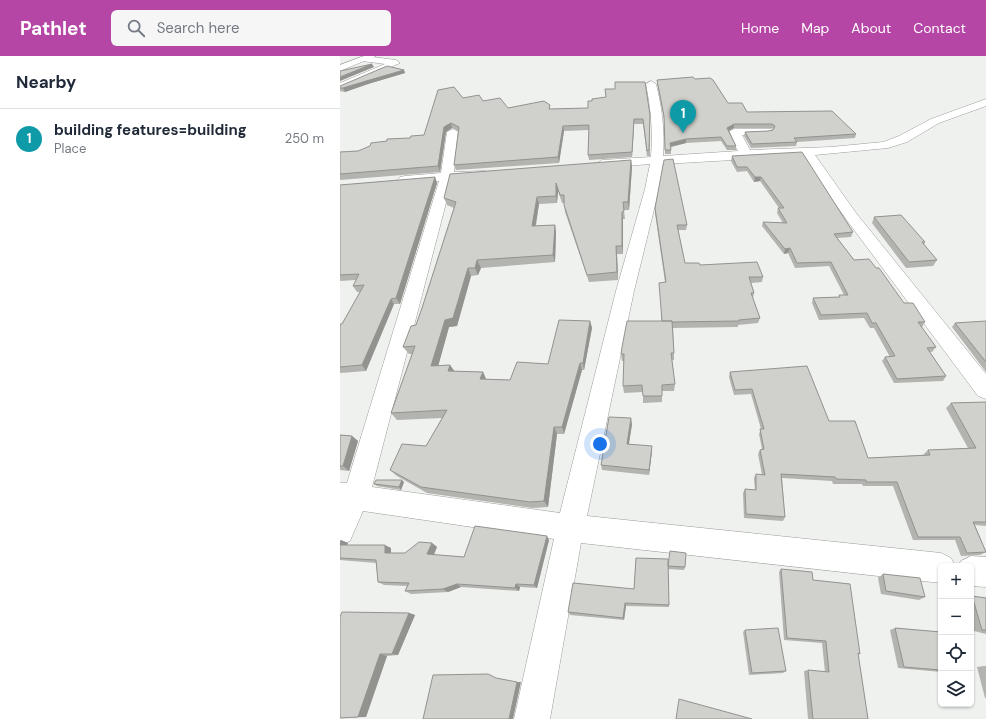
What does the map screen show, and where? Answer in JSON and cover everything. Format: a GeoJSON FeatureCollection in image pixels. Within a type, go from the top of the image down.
{"type":"FeatureCollection","features":[{"type":"Feature","properties":{"kind":"main road"},"geometry":{"type":"LineString","coordinates":[[340,68],[368,57],[396,63],[340,86]]}},
{"type":"Feature","properties":{"kind":"main road"},"geometry":{"type":"LineString","coordinates":[[532,719],[570,528],[626,289],[649,206],[657,160],[658,114],[651,84]]}},
{"type":"Feature","properties":{"kind":"main road"},"geometry":{"type":"LineString","coordinates":[[588,165],[746,154],[806,152],[884,145],[903,139],[935,121],[986,102]]}},
{"type":"Feature","properties":{"kind":"main road"},"geometry":{"type":"LineString","coordinates":[[746,154],[734,132],[767,131]]}},
{"type":"Feature","properties":{"kind":"main road"},"geometry":{"type":"LineString","coordinates":[[340,531],[348,496],[448,176],[453,132]]}},
{"type":"Feature","properties":{"kind":"main road"},"geometry":{"type":"LineString","coordinates":[[806,152],[851,216],[986,390]]}},
{"type":"Feature","properties":{"kind":"main road"},"geometry":{"type":"LineString","coordinates":[[393,181],[490,173]]}},
{"type":"Feature","properties":{"kind":"main road"},"geometry":{"type":"LineString","coordinates":[[348,496],[570,528],[938,568]]}},
{"type":"Feature","properties":{"kind":"main road"},"geometry":{"type":"LineString","coordinates":[[974,571],[986,572]]}},
{"type":"Feature","properties":{"kind":"building"},"geometry":{"type":"Polygon","coordinates":[[[372,64],[340,77],[340,71],[372,64]]]}},
{"type":"Feature","properties":{"kind":"building"},"geometry":{"type":"Polygon","coordinates":[[[387,66],[404,70],[340,88],[340,86],[387,66]]]}},
{"type":"Feature","properties":{"kind":"building"},"geometry":{"type":"Polygon","coordinates":[[[693,77],[695,79],[710,78],[713,80],[728,103],[742,103],[747,112],[832,111],[856,134],[794,138],[797,142],[752,144],[745,132],[773,130],[775,126],[772,124],[734,124],[727,128],[736,146],[727,146],[721,137],[686,139],[670,143],[671,150],[665,150],[664,116],[657,80],[693,77]]]}},
{"type":"Feature","properties":{"kind":"building"},"geometry":{"type":"Polygon","coordinates":[[[615,82],[645,82],[650,115],[649,150],[647,151],[643,119],[634,119],[632,152],[588,155],[589,125],[563,126],[558,157],[454,165],[459,127],[451,123],[444,127],[438,166],[340,174],[340,152],[358,151],[370,146],[371,143],[387,141],[387,139],[410,138],[411,136],[424,135],[438,90],[454,87],[463,98],[479,95],[483,101],[500,98],[508,108],[544,101],[550,105],[549,109],[588,108],[588,101],[606,97],[605,89],[615,89],[615,82]]]}},
{"type":"Feature","properties":{"kind":"building"},"geometry":{"type":"Polygon","coordinates":[[[802,152],[853,232],[834,234],[854,260],[869,259],[876,268],[879,268],[904,303],[913,303],[925,322],[918,322],[936,347],[927,348],[946,376],[897,379],[885,357],[895,356],[876,323],[872,323],[867,313],[821,315],[813,298],[840,297],[839,295],[848,295],[831,262],[797,263],[790,248],[785,249],[763,222],[787,223],[778,208],[784,208],[761,177],[755,177],[747,167],[737,167],[732,156],[802,152]]]}},
{"type":"Feature","properties":{"kind":"building"},"geometry":{"type":"Polygon","coordinates":[[[673,159],[687,225],[677,225],[685,263],[699,263],[700,265],[757,262],[763,277],[749,277],[754,293],[751,293],[760,318],[739,321],[662,321],[659,283],[666,282],[655,208],[664,160],[673,159]]]}},
{"type":"Feature","properties":{"kind":"building"},"geometry":{"type":"Polygon","coordinates":[[[631,160],[628,202],[623,202],[624,211],[622,212],[622,246],[616,246],[617,272],[587,275],[564,205],[564,195],[560,195],[556,183],[556,196],[537,197],[532,226],[555,225],[553,255],[477,260],[475,268],[468,268],[453,318],[445,320],[431,366],[450,365],[448,371],[483,372],[480,379],[510,380],[517,362],[548,364],[559,320],[590,321],[583,363],[580,363],[562,427],[554,427],[544,501],[530,502],[421,487],[390,470],[402,444],[426,446],[447,410],[391,413],[415,346],[403,347],[411,326],[416,325],[456,202],[444,198],[450,174],[631,160]]]}},
{"type":"Feature","properties":{"kind":"building"},"geometry":{"type":"Polygon","coordinates":[[[435,177],[396,298],[391,299],[362,365],[340,367],[340,324],[342,324],[364,285],[353,286],[359,274],[340,275],[340,185],[435,177]]]}},
{"type":"Feature","properties":{"kind":"building"},"geometry":{"type":"Polygon","coordinates":[[[901,215],[925,242],[922,242],[937,260],[909,262],[874,217],[901,215]]]}},
{"type":"Feature","properties":{"kind":"building"},"geometry":{"type":"Polygon","coordinates":[[[627,321],[672,321],[674,353],[671,353],[675,384],[662,385],[662,396],[643,396],[642,385],[623,386],[624,354],[621,354],[627,321]]]}},
{"type":"Feature","properties":{"kind":"building"},"geometry":{"type":"Polygon","coordinates":[[[986,321],[986,362],[955,323],[986,321]]]}},
{"type":"Feature","properties":{"kind":"building"},"geometry":{"type":"Polygon","coordinates":[[[807,366],[829,421],[855,421],[868,458],[930,455],[928,450],[976,448],[951,403],[986,402],[986,522],[973,522],[986,552],[967,553],[960,537],[918,537],[897,482],[866,482],[866,480],[836,479],[835,477],[781,474],[785,517],[746,514],[745,489],[756,490],[756,474],[765,475],[760,450],[764,449],[760,429],[764,429],[752,389],[735,390],[730,372],[807,366]]]}},
{"type":"Feature","properties":{"kind":"building"},"geometry":{"type":"Polygon","coordinates":[[[609,417],[631,418],[627,444],[652,446],[649,470],[601,465],[609,417]]]}},
{"type":"Feature","properties":{"kind":"building"},"geometry":{"type":"Polygon","coordinates":[[[340,435],[352,436],[343,466],[340,466],[340,435]]]}},
{"type":"Feature","properties":{"kind":"building"},"geometry":{"type":"Polygon","coordinates":[[[376,480],[402,480],[399,487],[374,484],[376,480]]]}},
{"type":"Feature","properties":{"kind":"building"},"geometry":{"type":"Polygon","coordinates":[[[475,526],[547,536],[534,585],[516,584],[515,588],[457,584],[443,589],[405,591],[409,583],[378,582],[376,560],[340,558],[340,545],[385,545],[385,553],[405,553],[419,542],[432,543],[427,554],[464,557],[475,526]]]}},
{"type":"Feature","properties":{"kind":"building"},"geometry":{"type":"Polygon","coordinates":[[[670,551],[686,553],[685,567],[668,566],[670,551]]]}},
{"type":"Feature","properties":{"kind":"building"},"geometry":{"type":"Polygon","coordinates":[[[636,558],[668,559],[669,605],[625,603],[623,618],[568,612],[573,583],[634,589],[636,558]]]}},
{"type":"Feature","properties":{"kind":"building"},"geometry":{"type":"Polygon","coordinates":[[[781,569],[812,572],[813,580],[850,584],[868,719],[813,719],[808,670],[829,672],[826,641],[787,638],[781,569]]]}},
{"type":"Feature","properties":{"kind":"building"},"geometry":{"type":"Polygon","coordinates":[[[883,574],[920,578],[925,597],[886,591],[883,574]]]}},
{"type":"Feature","properties":{"kind":"building"},"geometry":{"type":"Polygon","coordinates":[[[974,596],[986,598],[986,630],[982,630],[974,603],[974,596]]]}},
{"type":"Feature","properties":{"kind":"building"},"geometry":{"type":"Polygon","coordinates":[[[342,612],[409,613],[392,654],[380,654],[358,717],[340,718],[340,617],[342,612]]]}},
{"type":"Feature","properties":{"kind":"building"},"geometry":{"type":"Polygon","coordinates":[[[778,628],[786,671],[752,673],[745,630],[778,628]]]}},
{"type":"Feature","properties":{"kind":"building"},"geometry":{"type":"Polygon","coordinates":[[[895,628],[938,632],[938,670],[904,667],[895,628]]]}},
{"type":"Feature","properties":{"kind":"building"},"geometry":{"type":"Polygon","coordinates":[[[488,674],[496,678],[517,682],[509,719],[423,719],[433,675],[488,674]]]}},
{"type":"Feature","properties":{"kind":"building"},"geometry":{"type":"Polygon","coordinates":[[[679,699],[752,719],[676,719],[679,699]]]}},
{"type":"Feature","properties":{"kind":"place","name":"building features=building"},"geometry":{"type":"Point","coordinates":[683,133]}}]}
